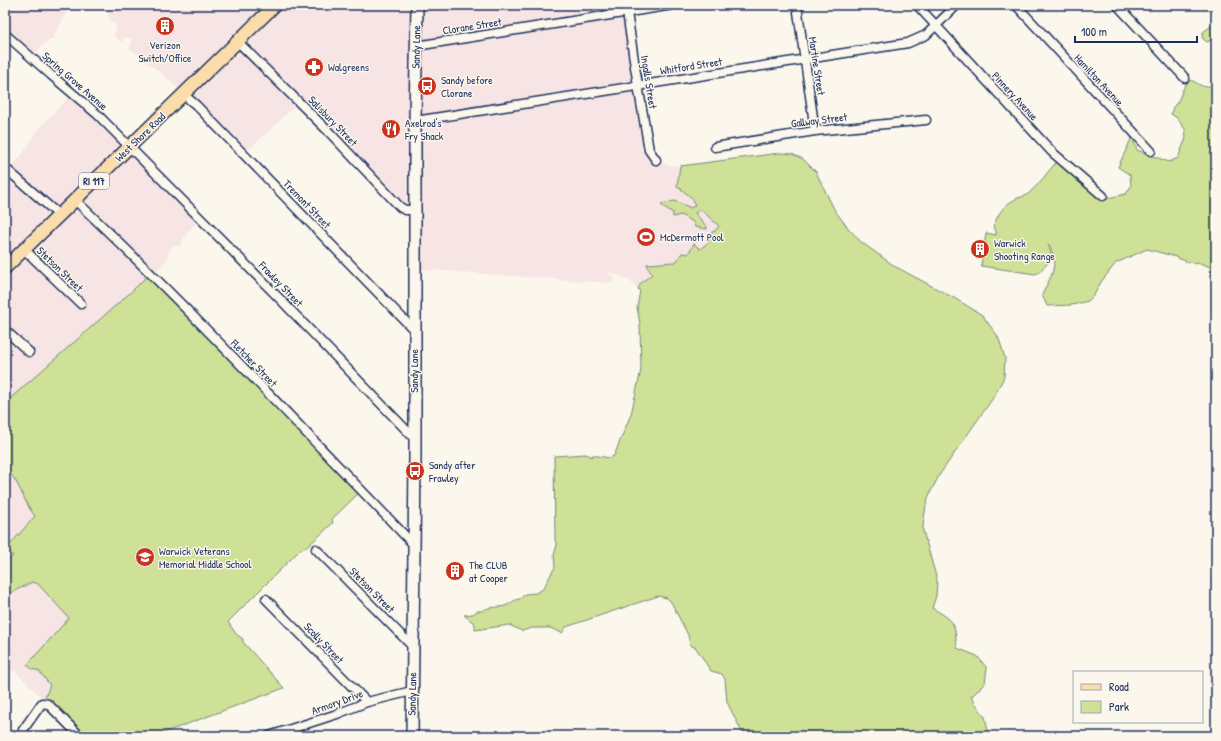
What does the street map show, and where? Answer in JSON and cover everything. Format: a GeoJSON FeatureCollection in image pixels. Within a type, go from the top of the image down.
{"type":"FeatureCollection","features":[{"type":"Feature","properties":{"kind":"main road","name":"West Shore Road"},"geometry":{"type":"LineString","coordinates":[[5,268],[275,5]]}},
{"type":"Feature","properties":{"kind":"main road","name":"Sandy Lane"},"geometry":{"type":"LineString","coordinates":[[412,736],[415,121],[417,5]]}},
{"type":"Feature","properties":{"kind":"street","name":"Clorane Street"},"geometry":{"type":"LineString","coordinates":[[416,46],[626,8],[673,5]]}},
{"type":"Feature","properties":{"kind":"street","name":"Martine Street"},"geometry":{"type":"LineString","coordinates":[[797,5],[815,131]]}},
{"type":"Feature","properties":{"kind":"street","name":"Pinnery Avenue"},"geometry":{"type":"LineString","coordinates":[[917,5],[1052,152],[1103,196]]}},
{"type":"Feature","properties":{"kind":"street","name":"Whitford Street"},"geometry":{"type":"LineString","coordinates":[[415,121],[908,44],[921,38],[958,5]]}},
{"type":"Feature","properties":{"kind":"street","name":"Hamilton Avenue"},"geometry":{"type":"LineString","coordinates":[[1016,5],[1151,151]]}},
{"type":"Feature","properties":{"kind":"street"},"geometry":{"type":"LineString","coordinates":[[1118,5],[1185,78]]}},
{"type":"Feature","properties":{"kind":"street","name":"Ingalls Street"},"geometry":{"type":"LineString","coordinates":[[626,8],[649,150],[656,160]]}},
{"type":"Feature","properties":{"kind":"street","name":"Spring Grove Avenue"},"geometry":{"type":"LineString","coordinates":[[5,34],[51,76],[97,114],[130,147]]}},
{"type":"Feature","properties":{"kind":"street","name":"Salisbury Street"},"geometry":{"type":"LineString","coordinates":[[237,41],[329,132],[400,207],[405,210],[415,210]]}},
{"type":"Feature","properties":{"kind":"street","name":"Tremont Street"},"geometry":{"type":"LineString","coordinates":[[184,95],[201,110],[414,330]]}},
{"type":"Feature","properties":{"kind":"street","name":"Gallway Street"},"geometry":{"type":"LineString","coordinates":[[715,147],[815,131],[926,120]]}},
{"type":"Feature","properties":{"kind":"street","name":"Frawley Street"},"geometry":{"type":"LineString","coordinates":[[130,147],[283,301],[414,438]]}},
{"type":"Feature","properties":{"kind":"street"},"geometry":{"type":"LineString","coordinates":[[5,168],[59,215]]}},
{"type":"Feature","properties":{"kind":"street","name":"Fletcher Street"},"geometry":{"type":"LineString","coordinates":[[75,200],[244,368],[414,545]]}},
{"type":"Feature","properties":{"kind":"street","name":"Stetson Street"},"geometry":{"type":"LineString","coordinates":[[24,249],[81,304]]}},
{"type":"Feature","properties":{"kind":"street"},"geometry":{"type":"LineString","coordinates":[[5,330],[29,352]]}},
{"type":"Feature","properties":{"kind":"street","name":"Stetson Street"},"geometry":{"type":"LineString","coordinates":[[316,549],[413,647]]}},
{"type":"Feature","properties":{"kind":"street","name":"Scolly Street"},"geometry":{"type":"LineString","coordinates":[[266,599],[367,702]]}},
{"type":"Feature","properties":{"kind":"street","name":"Armory Drive"},"geometry":{"type":"LineString","coordinates":[[269,736],[337,714],[367,702],[412,691]]}},
{"type":"Feature","properties":{"kind":"street"},"geometry":{"type":"LineString","coordinates":[[23,730],[42,703],[48,704],[80,736]]}},
{"type":"Feature","properties":{"kind":"shaded area"},"geometry":{"type":"Polygon","coordinates":[[[5,5],[91,5],[80,11],[72,7],[67,11],[53,38],[41,46],[32,58],[5,34],[5,5]]]}},
{"type":"Feature","properties":{"kind":"shaded area"},"geometry":{"type":"Polygon","coordinates":[[[96,5],[627,5],[638,87],[655,159],[667,165],[680,166],[677,186],[692,198],[695,205],[691,208],[675,201],[673,213],[675,217],[681,215],[693,222],[707,227],[695,213],[700,209],[719,226],[712,233],[709,242],[700,249],[685,254],[676,262],[664,262],[647,265],[652,274],[641,283],[638,289],[629,280],[610,272],[609,274],[615,279],[611,283],[416,269],[416,214],[406,210],[298,103],[244,154],[165,76],[130,49],[132,40],[126,37],[121,42],[114,36],[117,26],[110,20],[107,13],[96,5]]]}},
{"type":"Feature","properties":{"kind":"shaded area"},"geometry":{"type":"Polygon","coordinates":[[[71,95],[73,95],[201,219],[188,231],[179,247],[172,245],[165,262],[153,274],[80,736],[14,670],[5,678],[5,276],[10,270],[5,264],[5,195],[15,180],[8,171],[21,156],[40,127],[71,95]]]}},
{"type":"Feature","properties":{"kind":"green space"},"geometry":{"type":"Polygon","coordinates":[[[1216,18],[1216,41],[1212,40],[1207,42],[1202,38],[1203,32],[1214,24],[1216,18]]]}},
{"type":"Feature","properties":{"kind":"green space"},"geometry":{"type":"Polygon","coordinates":[[[1191,80],[1201,86],[1206,87],[1216,81],[1216,291],[1210,267],[1197,262],[1197,264],[1185,261],[1147,249],[1116,263],[1101,282],[1094,295],[1088,301],[1072,305],[1047,306],[1042,295],[1052,274],[1055,260],[1050,246],[1048,245],[1051,255],[1050,258],[1046,266],[1037,274],[981,266],[986,233],[996,235],[996,231],[993,226],[1001,211],[1010,202],[1028,194],[1059,159],[1103,199],[1126,194],[1131,186],[1130,175],[1118,167],[1132,137],[1137,150],[1169,162],[1178,158],[1186,138],[1185,129],[1177,118],[1171,114],[1173,107],[1178,101],[1185,85],[1191,80]]]}},
{"type":"Feature","properties":{"kind":"green space"},"geometry":{"type":"Polygon","coordinates":[[[780,153],[792,154],[803,159],[816,172],[835,211],[861,242],[896,267],[956,299],[982,315],[997,335],[1000,342],[1005,358],[1004,377],[995,395],[940,474],[930,493],[926,505],[923,526],[923,531],[937,580],[936,596],[932,608],[946,616],[952,623],[957,648],[977,656],[987,668],[985,683],[971,697],[985,717],[989,736],[744,736],[727,702],[725,679],[722,674],[711,671],[696,648],[690,645],[688,635],[671,602],[667,598],[658,596],[566,627],[562,633],[550,628],[532,628],[522,631],[509,625],[475,630],[475,624],[464,615],[473,614],[477,611],[482,611],[485,609],[505,606],[520,599],[525,594],[536,593],[543,589],[555,567],[554,555],[557,545],[555,540],[554,456],[586,454],[592,457],[592,455],[609,458],[614,456],[631,414],[641,370],[640,324],[637,307],[640,291],[638,289],[641,283],[652,274],[647,264],[676,262],[682,253],[688,254],[694,244],[700,249],[709,242],[712,232],[719,226],[700,209],[695,213],[707,229],[695,227],[693,222],[681,215],[673,217],[673,213],[661,205],[675,201],[691,208],[695,205],[692,198],[677,186],[680,166],[780,153]]]}},
{"type":"Feature","properties":{"kind":"green space","name":"Warwick Veterans Memorial Middle School"},"geometry":{"type":"Polygon","coordinates":[[[149,274],[361,491],[332,519],[333,523],[307,547],[301,549],[228,622],[236,634],[243,639],[243,642],[284,688],[155,736],[81,736],[43,703],[50,685],[39,671],[32,669],[27,665],[69,618],[38,584],[32,582],[5,597],[5,563],[13,556],[7,548],[35,516],[27,504],[18,485],[5,468],[5,403],[131,292],[149,274]]]}},
{"type":"Feature","properties":{"kind":"place","name":"Verizon Switch/Office"},"geometry":{"type":"Point","coordinates":[165,26]}},
{"type":"Feature","properties":{"kind":"place","name":"Walgreens"},"geometry":{"type":"Point","coordinates":[314,67]}},
{"type":"Feature","properties":{"kind":"place","name":"Sandy before Clorane"},"geometry":{"type":"Point","coordinates":[427,86]}},
{"type":"Feature","properties":{"kind":"place","name":"Axelrod's Fry Shack"},"geometry":{"type":"Point","coordinates":[391,129]}},
{"type":"Feature","properties":{"kind":"place","name":"McDermott Pool"},"geometry":{"type":"Point","coordinates":[646,237]}},
{"type":"Feature","properties":{"kind":"place","name":"Warwick Shooting Range"},"geometry":{"type":"Point","coordinates":[980,249]}},
{"type":"Feature","properties":{"kind":"place","name":"Sandy after Frawley"},"geometry":{"type":"Point","coordinates":[415,471]}},
{"type":"Feature","properties":{"kind":"place","name":"Warwick Veterans Memorial Middle School"},"geometry":{"type":"Point","coordinates":[145,557]}},
{"type":"Feature","properties":{"kind":"place","name":"The CLUB at Cooper"},"geometry":{"type":"Point","coordinates":[455,571]}}]}
